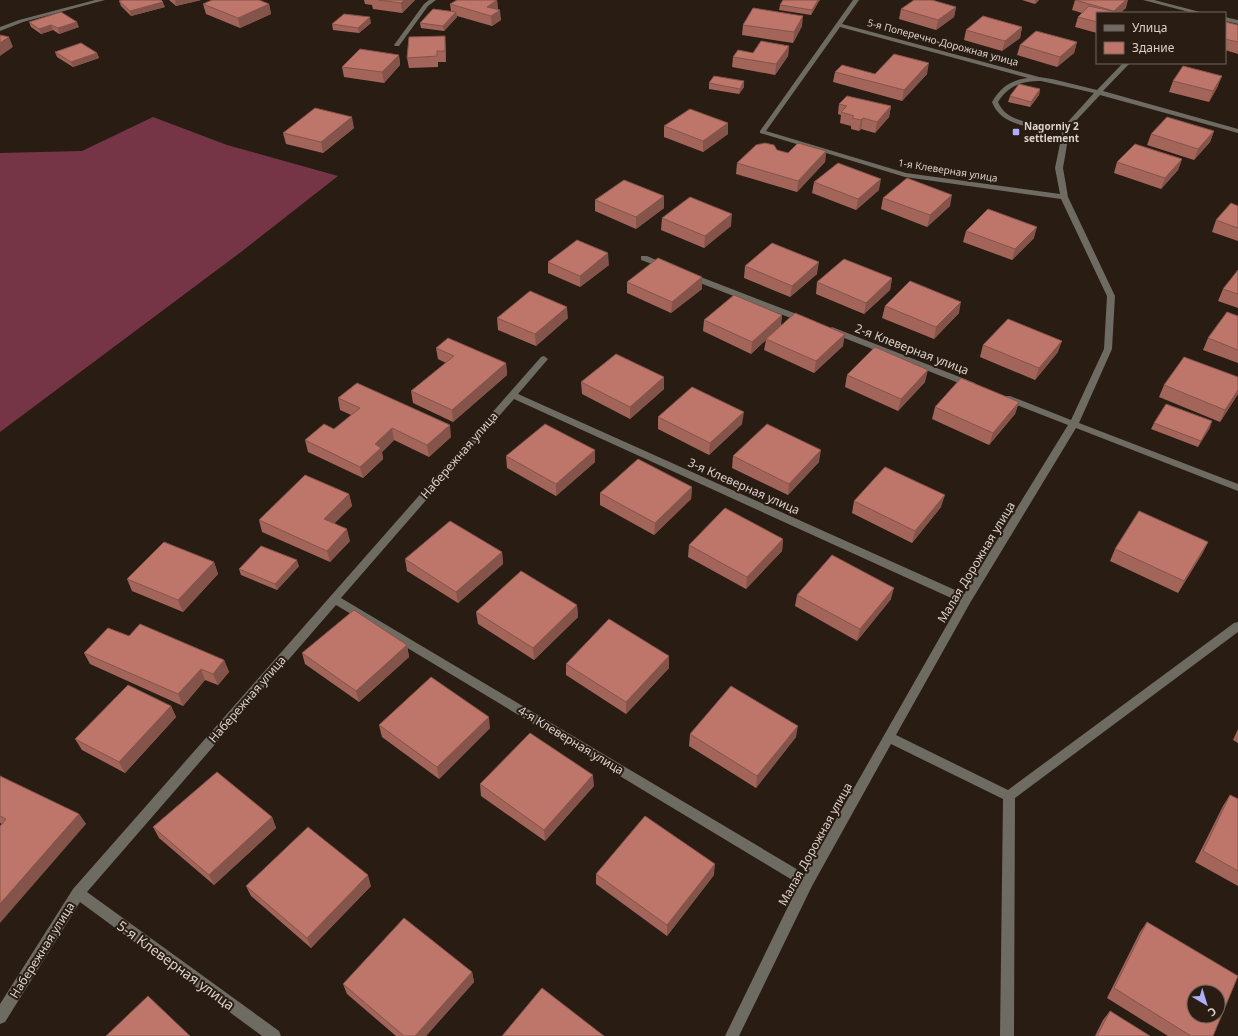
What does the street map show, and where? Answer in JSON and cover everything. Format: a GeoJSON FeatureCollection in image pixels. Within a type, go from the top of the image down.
{"type":"FeatureCollection","features":[{"type":"Feature","properties":{"kind":"street"},"geometry":{"type":"LineString","coordinates":[[0,29],[21,21],[102,0]]}},
{"type":"Feature","properties":{"kind":"street"},"geometry":{"type":"LineString","coordinates":[[397,45],[426,5],[433,0]]}},
{"type":"Feature","properties":{"kind":"street"},"geometry":{"type":"LineString","coordinates":[[840,25],[856,0]]}},
{"type":"Feature","properties":{"kind":"street"},"geometry":{"type":"LineString","coordinates":[[1146,0],[1197,12]]}},
{"type":"Feature","properties":{"kind":"street"},"geometry":{"type":"LineString","coordinates":[[1167,12],[1176,0]]}},
{"type":"Feature","properties":{"kind":"street"},"geometry":{"type":"LineString","coordinates":[[1226,19],[1238,22]]}},
{"type":"Feature","properties":{"kind":"street","name":"5-я Поперечно-Дорожная улица"},"geometry":{"type":"LineString","coordinates":[[840,25],[1100,93]]}},
{"type":"Feature","properties":{"kind":"street","name":"1-я Клеверная улица"},"geometry":{"type":"LineString","coordinates":[[840,25],[762,132],[905,175],[1064,197]]}},
{"type":"Feature","properties":{"kind":"street","name":"Малая Дорожная улица"},"geometry":{"type":"LineString","coordinates":[[732,1036],[807,882],[966,600],[1074,424],[1108,349],[1111,296],[1064,197],[1059,168],[1062,142],[1068,127],[1079,112],[1100,93],[1126,64]]}},
{"type":"Feature","properties":{"kind":"street"},"geometry":{"type":"LineString","coordinates":[[1042,79],[1010,84],[1000,92],[995,102],[999,111],[1020,122],[1043,126],[1068,127]]}},
{"type":"Feature","properties":{"kind":"street"},"geometry":{"type":"LineString","coordinates":[[1100,93],[1238,131]]}},
{"type":"Feature","properties":{"kind":"street","name":"2-я Клеверная улица"},"geometry":{"type":"LineString","coordinates":[[644,258],[978,387]]}},
{"type":"Feature","properties":{"kind":"street","name":"Набережная улица"},"geometry":{"type":"LineString","coordinates":[[0,1017],[78,893],[544,359]]}},
{"type":"Feature","properties":{"kind":"street","name":"3-я Клеверная улица"},"geometry":{"type":"LineString","coordinates":[[512,395],[966,600]]}},
{"type":"Feature","properties":{"kind":"street"},"geometry":{"type":"LineString","coordinates":[[1000,396],[1238,488]]}},
{"type":"Feature","properties":{"kind":"street","name":"4-я Клеверная улица"},"geometry":{"type":"LineString","coordinates":[[334,598],[807,882]]}},
{"type":"Feature","properties":{"kind":"street"},"geometry":{"type":"LineString","coordinates":[[1009,796],[1238,626]]}},
{"type":"Feature","properties":{"kind":"street"},"geometry":{"type":"LineString","coordinates":[[889,737],[1009,796]]}},
{"type":"Feature","properties":{"kind":"street"},"geometry":{"type":"LineString","coordinates":[[1007,1036],[1009,796]]}},
{"type":"Feature","properties":{"kind":"street","name":"5-я Клеверная улица"},"geometry":{"type":"LineString","coordinates":[[78,893],[274,1036]]}},
{"type":"Feature","properties":{"kind":"shaded area"},"geometry":{"type":"Polygon","coordinates":[[[153,117],[227,145],[338,176],[241,252],[0,432],[0,153],[82,151],[153,117]]]}},
{"type":"Feature","properties":{"kind":"building"},"geometry":{"type":"Polygon","coordinates":[[[161,0],[163,2],[130,11],[119,1],[161,0]]]}},
{"type":"Feature","properties":{"kind":"building"},"geometry":{"type":"Polygon","coordinates":[[[212,0],[259,0],[269,4],[238,18],[203,4],[212,0]]]}},
{"type":"Feature","properties":{"kind":"building"},"geometry":{"type":"Polygon","coordinates":[[[378,0],[404,0],[401,3],[378,0]]]}},
{"type":"Feature","properties":{"kind":"building"},"geometry":{"type":"Polygon","coordinates":[[[457,0],[497,0],[487,7],[500,10],[491,16],[450,4],[457,0]]]}},
{"type":"Feature","properties":{"kind":"building"},"geometry":{"type":"Polygon","coordinates":[[[783,0],[818,0],[812,10],[780,5],[783,0]]]}},
{"type":"Feature","properties":{"kind":"building"},"geometry":{"type":"Polygon","coordinates":[[[914,0],[932,0],[956,7],[938,20],[901,9],[914,0]]]}},
{"type":"Feature","properties":{"kind":"building"},"geometry":{"type":"Polygon","coordinates":[[[1075,0],[1126,0],[1114,11],[1075,0]]]}},
{"type":"Feature","properties":{"kind":"building"},"geometry":{"type":"Polygon","coordinates":[[[1089,6],[1116,12],[1096,12],[1096,22],[1078,17],[1089,6]]]}},
{"type":"Feature","properties":{"kind":"building"},"geometry":{"type":"Polygon","coordinates":[[[753,8],[803,16],[794,32],[743,25],[753,8]]]}},
{"type":"Feature","properties":{"kind":"building"},"geometry":{"type":"Polygon","coordinates":[[[433,9],[456,12],[443,26],[420,23],[433,9]]]}},
{"type":"Feature","properties":{"kind":"building"},"geometry":{"type":"Polygon","coordinates":[[[61,12],[77,22],[58,28],[51,25],[39,29],[29,22],[61,12]]]}},
{"type":"Feature","properties":{"kind":"building"},"geometry":{"type":"Polygon","coordinates":[[[344,14],[370,17],[358,28],[332,24],[344,14]]]}},
{"type":"Feature","properties":{"kind":"building"},"geometry":{"type":"Polygon","coordinates":[[[983,16],[1022,27],[1005,41],[966,30],[983,16]]]}},
{"type":"Feature","properties":{"kind":"building"},"geometry":{"type":"Polygon","coordinates":[[[1226,22],[1238,25],[1238,42],[1226,39],[1226,22]]]}},
{"type":"Feature","properties":{"kind":"building"},"geometry":{"type":"Polygon","coordinates":[[[1036,31],[1077,42],[1060,57],[1020,45],[1036,31]]]}},
{"type":"Feature","properties":{"kind":"building"},"geometry":{"type":"Polygon","coordinates":[[[0,35],[9,37],[0,43],[0,35]]]}},
{"type":"Feature","properties":{"kind":"building"},"geometry":{"type":"Polygon","coordinates":[[[445,36],[445,51],[437,51],[437,56],[407,58],[409,37],[445,36]]]}},
{"type":"Feature","properties":{"kind":"building"},"geometry":{"type":"Polygon","coordinates":[[[761,41],[789,46],[776,64],[733,57],[738,50],[753,53],[761,41]]]}},
{"type":"Feature","properties":{"kind":"building"},"geometry":{"type":"Polygon","coordinates":[[[81,43],[97,53],[71,62],[55,52],[81,43]]]}},
{"type":"Feature","properties":{"kind":"building"},"geometry":{"type":"Polygon","coordinates":[[[360,49],[399,55],[382,72],[342,67],[360,49]]]}},
{"type":"Feature","properties":{"kind":"building"},"geometry":{"type":"Polygon","coordinates":[[[894,54],[929,63],[904,90],[835,72],[842,65],[875,74],[894,54]]]}},
{"type":"Feature","properties":{"kind":"building"},"geometry":{"type":"Polygon","coordinates":[[[1183,66],[1222,76],[1213,91],[1173,81],[1183,66]]]}},
{"type":"Feature","properties":{"kind":"building"},"geometry":{"type":"Polygon","coordinates":[[[714,76],[744,81],[740,89],[709,83],[714,76]]]}},
{"type":"Feature","properties":{"kind":"building"},"geometry":{"type":"Polygon","coordinates":[[[1019,84],[1040,89],[1031,102],[1010,96],[1019,84]]]}},
{"type":"Feature","properties":{"kind":"building"},"geometry":{"type":"Polygon","coordinates":[[[847,96],[891,106],[877,122],[863,118],[861,120],[852,118],[854,116],[841,112],[847,106],[839,104],[847,96]]]}},
{"type":"Feature","properties":{"kind":"building"},"geometry":{"type":"Polygon","coordinates":[[[315,108],[352,117],[321,142],[283,133],[315,108]]]}},
{"type":"Feature","properties":{"kind":"building"},"geometry":{"type":"Polygon","coordinates":[[[690,109],[728,123],[703,141],[664,126],[690,109]]]}},
{"type":"Feature","properties":{"kind":"building"},"geometry":{"type":"Polygon","coordinates":[[[1167,117],[1214,131],[1198,149],[1151,134],[1167,117]]]}},
{"type":"Feature","properties":{"kind":"building"},"geometry":{"type":"Polygon","coordinates":[[[765,143],[774,145],[777,150],[788,153],[798,143],[826,151],[798,181],[737,163],[756,145],[765,143]]]}},
{"type":"Feature","properties":{"kind":"building"},"geometry":{"type":"Polygon","coordinates":[[[1135,144],[1182,159],[1165,178],[1117,162],[1135,144]]]}},
{"type":"Feature","properties":{"kind":"building"},"geometry":{"type":"Polygon","coordinates":[[[838,163],[881,179],[858,199],[814,182],[838,163]]]}},
{"type":"Feature","properties":{"kind":"building"},"geometry":{"type":"Polygon","coordinates":[[[907,178],[952,195],[930,215],[883,198],[907,178]]]}},
{"type":"Feature","properties":{"kind":"building"},"geometry":{"type":"Polygon","coordinates":[[[624,180],[664,196],[636,217],[595,200],[624,180]]]}},
{"type":"Feature","properties":{"kind":"building"},"geometry":{"type":"Polygon","coordinates":[[[690,197],[732,214],[705,236],[662,218],[690,197]]]}},
{"type":"Feature","properties":{"kind":"building"},"geometry":{"type":"Polygon","coordinates":[[[1231,203],[1238,206],[1238,228],[1216,220],[1231,203]]]}},
{"type":"Feature","properties":{"kind":"building"},"geometry":{"type":"Polygon","coordinates":[[[988,209],[1037,227],[1015,249],[966,231],[988,209]]]}},
{"type":"Feature","properties":{"kind":"building"},"geometry":{"type":"Polygon","coordinates":[[[577,240],[608,253],[580,276],[548,262],[577,240]]]}},
{"type":"Feature","properties":{"kind":"building"},"geometry":{"type":"Polygon","coordinates":[[[772,243],[819,262],[792,286],[745,266],[772,243]]]}},
{"type":"Feature","properties":{"kind":"building"},"geometry":{"type":"Polygon","coordinates":[[[658,258],[702,277],[672,302],[627,282],[658,258]]]}},
{"type":"Feature","properties":{"kind":"building"},"geometry":{"type":"Polygon","coordinates":[[[844,259],[892,278],[866,303],[817,282],[844,259]]]}},
{"type":"Feature","properties":{"kind":"building"},"geometry":{"type":"Polygon","coordinates":[[[1238,270],[1238,294],[1223,289],[1238,270]]]}},
{"type":"Feature","properties":{"kind":"building"},"geometry":{"type":"Polygon","coordinates":[[[910,281],[961,302],[936,327],[885,306],[910,281]]]}},
{"type":"Feature","properties":{"kind":"building"},"geometry":{"type":"Polygon","coordinates":[[[530,291],[567,307],[535,334],[497,318],[530,291]]]}},
{"type":"Feature","properties":{"kind":"building"},"geometry":{"type":"Polygon","coordinates":[[[734,295],[782,315],[752,342],[704,320],[734,295]]]}},
{"type":"Feature","properties":{"kind":"building"},"geometry":{"type":"Polygon","coordinates":[[[1227,312],[1238,316],[1238,350],[1208,338],[1227,312]]]}},
{"type":"Feature","properties":{"kind":"building"},"geometry":{"type":"Polygon","coordinates":[[[795,313],[845,334],[816,361],[766,339],[795,313]]]}},
{"type":"Feature","properties":{"kind":"building"},"geometry":{"type":"Polygon","coordinates":[[[1008,319],[1062,341],[1039,368],[983,345],[1008,319]]]}},
{"type":"Feature","properties":{"kind":"building"},"geometry":{"type":"Polygon","coordinates":[[[448,338],[506,363],[452,410],[411,391],[454,356],[436,348],[448,338]]]}},
{"type":"Feature","properties":{"kind":"building"},"geometry":{"type":"Polygon","coordinates":[[[875,347],[928,370],[901,399],[847,375],[875,347]]]}},
{"type":"Feature","properties":{"kind":"building"},"geometry":{"type":"Polygon","coordinates":[[[616,354],[664,377],[630,407],[581,382],[616,354]]]}},
{"type":"Feature","properties":{"kind":"building"},"geometry":{"type":"Polygon","coordinates":[[[1184,357],[1238,377],[1238,390],[1225,410],[1164,385],[1184,357]]]}},
{"type":"Feature","properties":{"kind":"building"},"geometry":{"type":"Polygon","coordinates":[[[961,378],[1019,402],[993,433],[935,407],[961,378]]]}},
{"type":"Feature","properties":{"kind":"building"},"geometry":{"type":"Polygon","coordinates":[[[357,383],[450,425],[427,445],[392,428],[375,444],[381,448],[360,467],[305,440],[324,424],[334,429],[360,408],[338,398],[357,383]]]}},
{"type":"Feature","properties":{"kind":"building"},"geometry":{"type":"Polygon","coordinates":[[[692,387],[744,412],[710,443],[658,417],[692,387]]]}},
{"type":"Feature","properties":{"kind":"building"},"geometry":{"type":"Polygon","coordinates":[[[1166,404],[1212,421],[1201,441],[1154,423],[1166,404]]]}},
{"type":"Feature","properties":{"kind":"building"},"geometry":{"type":"Polygon","coordinates":[[[545,424],[595,450],[556,484],[506,456],[545,424]]]}},
{"type":"Feature","properties":{"kind":"building"},"geometry":{"type":"Polygon","coordinates":[[[767,424],[821,450],[789,484],[733,456],[767,424]]]}},
{"type":"Feature","properties":{"kind":"building"},"geometry":{"type":"Polygon","coordinates":[[[638,459],[692,487],[655,523],[600,493],[638,459]]]}},
{"type":"Feature","properties":{"kind":"building"},"geometry":{"type":"Polygon","coordinates":[[[885,467],[945,495],[915,531],[854,501],[885,467]]]}},
{"type":"Feature","properties":{"kind":"building"},"geometry":{"type":"Polygon","coordinates":[[[305,475],[349,494],[324,519],[347,529],[327,551],[259,520],[305,475]]]}},
{"type":"Feature","properties":{"kind":"building"},"geometry":{"type":"Polygon","coordinates":[[[725,508],[783,539],[747,577],[689,545],[725,508]]]}},
{"type":"Feature","properties":{"kind":"building"},"geometry":{"type":"Polygon","coordinates":[[[1139,511],[1208,542],[1184,581],[1115,549],[1139,511]]]}},
{"type":"Feature","properties":{"kind":"building"},"geometry":{"type":"Polygon","coordinates":[[[450,521],[502,552],[456,592],[405,559],[450,521]]]}},
{"type":"Feature","properties":{"kind":"building"},"geometry":{"type":"Polygon","coordinates":[[[164,542],[214,562],[178,600],[127,579],[164,542]]]}},
{"type":"Feature","properties":{"kind":"building"},"geometry":{"type":"Polygon","coordinates":[[[261,546],[297,560],[275,584],[239,569],[261,546]]]}},
{"type":"Feature","properties":{"kind":"building"},"geometry":{"type":"Polygon","coordinates":[[[832,555],[894,588],[860,629],[797,595],[832,555]]]}},
{"type":"Feature","properties":{"kind":"building"},"geometry":{"type":"Polygon","coordinates":[[[521,571],[577,605],[533,648],[476,612],[521,571]]]}},
{"type":"Feature","properties":{"kind":"building"},"geometry":{"type":"Polygon","coordinates":[[[354,610],[407,645],[356,691],[302,653],[354,610]]]}},
{"type":"Feature","properties":{"kind":"building"},"geometry":{"type":"Polygon","coordinates":[[[609,619],[669,656],[626,702],[566,664],[609,619]]]}},
{"type":"Feature","properties":{"kind":"building"},"geometry":{"type":"Polygon","coordinates":[[[140,624],[224,660],[213,674],[201,669],[178,694],[84,653],[108,628],[129,636],[140,624]]]}},
{"type":"Feature","properties":{"kind":"building"},"geometry":{"type":"Polygon","coordinates":[[[431,677],[489,717],[437,767],[379,725],[431,677]]]}},
{"type":"Feature","properties":{"kind":"building"},"geometry":{"type":"Polygon","coordinates":[[[128,685],[171,706],[119,762],[75,739],[128,685]]]}},
{"type":"Feature","properties":{"kind":"building"},"geometry":{"type":"Polygon","coordinates":[[[731,686],[798,726],[757,776],[690,734],[731,686]]]}},
{"type":"Feature","properties":{"kind":"building"},"geometry":{"type":"Polygon","coordinates":[[[530,733],[593,775],[544,830],[480,784],[530,733]]]}},
{"type":"Feature","properties":{"kind":"building"},"geometry":{"type":"Polygon","coordinates":[[[217,772],[272,817],[209,875],[153,827],[217,772]]]}},
{"type":"Feature","properties":{"kind":"building"},"geometry":{"type":"Polygon","coordinates":[[[0,776],[79,814],[0,904],[0,826],[6,819],[0,816],[0,776]]]}},
{"type":"Feature","properties":{"kind":"building"},"geometry":{"type":"Polygon","coordinates":[[[1230,795],[1238,799],[1238,871],[1203,851],[1230,795]]]}},
{"type":"Feature","properties":{"kind":"building"},"geometry":{"type":"Polygon","coordinates":[[[645,816],[715,864],[667,925],[596,874],[645,816]]]}},
{"type":"Feature","properties":{"kind":"building"},"geometry":{"type":"Polygon","coordinates":[[[308,827],[368,875],[307,938],[246,886],[308,827]]]}},
{"type":"Feature","properties":{"kind":"building"},"geometry":{"type":"Polygon","coordinates":[[[404,918],[472,972],[415,1036],[404,1036],[343,984],[404,918]]]}},
{"type":"Feature","properties":{"kind":"building"},"geometry":{"type":"Polygon","coordinates":[[[1147,922],[1238,976],[1226,1005],[1226,984],[1186,984],[1186,1024],[1218,1024],[1213,1036],[1191,1036],[1114,988],[1147,922]]]}},
{"type":"Feature","properties":{"kind":"building"},"geometry":{"type":"Polygon","coordinates":[[[542,988],[604,1036],[502,1036],[542,988]]]}},
{"type":"Feature","properties":{"kind":"building"},"geometry":{"type":"Polygon","coordinates":[[[148,996],[190,1036],[106,1036],[148,996]]]}},
{"type":"Feature","properties":{"kind":"building"},"geometry":{"type":"Polygon","coordinates":[[[1110,1011],[1150,1036],[1097,1036],[1110,1011]]]}},
{"type":"Feature","properties":{"kind":"place","name":"Nagorniy 2 settlement"},"geometry":{"type":"Point","coordinates":[1016,132]}}]}
